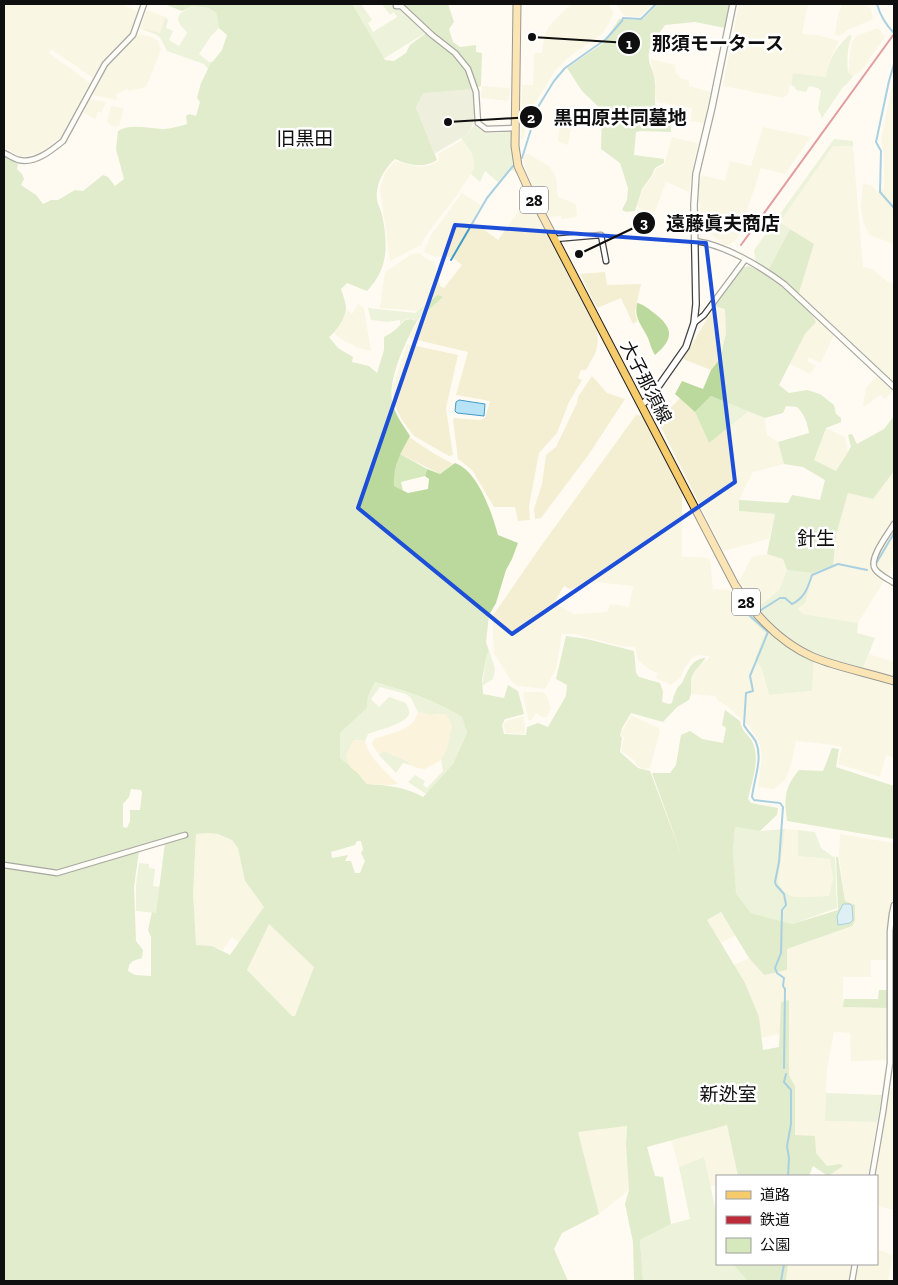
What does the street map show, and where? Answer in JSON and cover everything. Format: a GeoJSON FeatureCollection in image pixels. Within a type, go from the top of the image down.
{"type":"FeatureCollection","features":[{"type":"Feature","properties":{"kind":"main road","name":"大子那須線"},"geometry":{"type":"LineString","coordinates":[[517,4],[516,153],[518,166],[735,585],[746,602],[763,621],[799,650],[814,657],[894,681]]}},
{"type":"Feature","properties":{"kind":"street"},"geometry":{"type":"LineString","coordinates":[[4,153],[19,160],[32,160],[55,148],[63,141],[101,71],[136,30],[144,4]]}},
{"type":"Feature","properties":{"kind":"street"},"geometry":{"type":"LineString","coordinates":[[642,405],[651,397],[686,347],[694,323],[696,304],[694,205],[696,174],[733,4]]}},
{"type":"Feature","properties":{"kind":"street"},"geometry":{"type":"LineString","coordinates":[[396,6],[401,6],[432,35],[455,53],[468,69],[476,92],[476,118],[481,127],[491,130],[516,128]]}},
{"type":"Feature","properties":{"kind":"street"},"geometry":{"type":"LineString","coordinates":[[555,239],[601,236],[606,261]]}},
{"type":"Feature","properties":{"kind":"street"},"geometry":{"type":"LineString","coordinates":[[695,241],[718,246],[784,284],[894,387]]}},
{"type":"Feature","properties":{"kind":"street"},"geometry":{"type":"LineString","coordinates":[[694,323],[704,315],[745,260]]}},
{"type":"Feature","properties":{"kind":"street"},"geometry":{"type":"LineString","coordinates":[[894,524],[875,555],[873,563],[874,568],[879,574],[894,583]]}},
{"type":"Feature","properties":{"kind":"street"},"geometry":{"type":"LineString","coordinates":[[4,865],[57,873],[185,835]]}},
{"type":"Feature","properties":{"kind":"street"},"geometry":{"type":"LineString","coordinates":[[872,1175],[890,1063],[890,931],[894,905]]}},
{"type":"Feature","properties":{"kind":"street"},"geometry":{"type":"LineString","coordinates":[[852,1281],[855,1265]]}},
{"type":"Feature","properties":{"kind":"highlighted area"},"geometry":{"type":"Polygon","coordinates":[[[455,225],[706,243],[735,482],[512,634],[358,508],[455,225]]]}},
{"type":"Feature","properties":{"kind":"shaded area"},"geometry":{"type":"Polygon","coordinates":[[[4,4],[123,4],[138,12],[129,35],[101,63],[93,78],[51,49],[49,53],[90,83],[62,136],[38,153],[27,156],[20,156],[4,148],[4,4]]]}},
{"type":"Feature","properties":{"kind":"shaded area"},"geometry":{"type":"Polygon","coordinates":[[[571,4],[608,4],[614,13],[604,32],[569,57],[555,71],[530,111],[523,139],[521,139],[522,85],[533,85],[534,53],[542,53],[544,38],[549,26],[571,4]]]}},
{"type":"Feature","properties":{"kind":"shaded area"},"geometry":{"type":"Polygon","coordinates":[[[616,4],[654,4],[639,17],[624,16],[616,4]]]}},
{"type":"Feature","properties":{"kind":"shaded area"},"geometry":{"type":"Polygon","coordinates":[[[739,4],[809,4],[802,34],[818,35],[839,41],[829,62],[826,77],[794,73],[788,94],[783,98],[724,86],[739,4]]]}},
{"type":"Feature","properties":{"kind":"shaded area"},"geometry":{"type":"Polygon","coordinates":[[[842,4],[866,4],[871,10],[873,19],[846,31],[841,36],[835,35],[837,19],[842,4]]]}},
{"type":"Feature","properties":{"kind":"shaded area"},"geometry":{"type":"Polygon","coordinates":[[[147,10],[165,17],[160,34],[140,28],[147,10]]]}},
{"type":"Feature","properties":{"kind":"shaded area"},"geometry":{"type":"Polygon","coordinates":[[[878,28],[885,37],[861,71],[853,76],[848,74],[851,44],[856,36],[878,28]]]}},
{"type":"Feature","properties":{"kind":"shaded area"},"geometry":{"type":"Polygon","coordinates":[[[138,34],[157,40],[161,50],[146,87],[129,91],[128,89],[116,94],[117,100],[92,95],[108,65],[138,34]]]}},
{"type":"Feature","properties":{"kind":"shaded area"},"geometry":{"type":"Polygon","coordinates":[[[651,59],[675,65],[676,73],[682,79],[689,80],[689,86],[711,92],[704,123],[691,121],[692,108],[657,102],[654,91],[656,81],[652,72],[651,59]]]}},
{"type":"Feature","properties":{"kind":"shaded area"},"geometry":{"type":"Polygon","coordinates":[[[894,77],[894,244],[869,235],[863,222],[861,207],[863,184],[871,185],[877,191],[884,189],[884,155],[881,140],[894,77]]]}},
{"type":"Feature","properties":{"kind":"shaded area"},"geometry":{"type":"Polygon","coordinates":[[[482,86],[510,88],[509,99],[507,101],[481,98],[482,86]]]}},
{"type":"Feature","properties":{"kind":"shaded area"},"geometry":{"type":"Polygon","coordinates":[[[90,99],[106,102],[102,112],[98,112],[95,119],[83,113],[90,99]]]}},
{"type":"Feature","properties":{"kind":"shaded area"},"geometry":{"type":"Polygon","coordinates":[[[111,106],[124,108],[119,126],[115,127],[107,121],[111,106]]]}},
{"type":"Feature","properties":{"kind":"shaded area"},"geometry":{"type":"Polygon","coordinates":[[[562,110],[571,113],[568,145],[558,142],[562,110]]]}},
{"type":"Feature","properties":{"kind":"shaded area"},"geometry":{"type":"Polygon","coordinates":[[[763,127],[811,137],[785,174],[761,168],[747,211],[752,214],[735,241],[728,245],[723,245],[702,226],[698,191],[701,175],[725,181],[730,161],[751,166],[763,127]]]}},
{"type":"Feature","properties":{"kind":"shaded area"},"geometry":{"type":"Polygon","coordinates":[[[672,137],[698,143],[689,192],[666,182],[654,214],[640,209],[637,205],[643,189],[656,169],[664,165],[672,137]]]}},
{"type":"Feature","properties":{"kind":"shaded area"},"geometry":{"type":"Polygon","coordinates":[[[462,140],[476,162],[475,168],[421,245],[390,261],[380,189],[385,173],[395,161],[419,167],[430,165],[439,161],[438,154],[462,140]]]}},
{"type":"Feature","properties":{"kind":"shaded area"},"geometry":{"type":"Polygon","coordinates":[[[833,146],[853,146],[863,267],[872,269],[888,282],[894,284],[894,383],[837,329],[821,363],[809,357],[807,361],[816,366],[810,374],[790,364],[805,334],[816,322],[812,315],[796,299],[814,245],[780,222],[833,146]]]}},
{"type":"Feature","properties":{"kind":"shaded area"},"geometry":{"type":"Polygon","coordinates":[[[528,154],[549,166],[556,177],[558,197],[576,204],[577,217],[561,219],[561,216],[549,217],[528,176],[523,158],[528,154]]]}},
{"type":"Feature","properties":{"kind":"shaded area"},"geometry":{"type":"Polygon","coordinates":[[[462,193],[481,205],[473,221],[498,240],[528,198],[597,330],[596,352],[586,370],[581,370],[578,378],[582,380],[569,402],[557,433],[539,453],[529,506],[530,520],[518,521],[515,507],[494,507],[472,470],[458,459],[454,418],[480,420],[485,418],[490,401],[456,395],[468,352],[409,338],[419,320],[443,297],[417,311],[380,308],[385,272],[412,254],[419,253],[434,262],[440,286],[444,288],[462,265],[452,257],[435,257],[424,252],[431,235],[462,193]]]}},
{"type":"Feature","properties":{"kind":"shaded area"},"geometry":{"type":"Polygon","coordinates":[[[605,272],[607,285],[641,284],[635,311],[637,321],[633,324],[621,298],[597,308],[580,274],[605,272]]]}},
{"type":"Feature","properties":{"kind":"shaded area"},"geometry":{"type":"Polygon","coordinates":[[[358,304],[364,308],[371,351],[355,347],[334,333],[347,310],[352,314],[358,304]]]}},
{"type":"Feature","properties":{"kind":"shaded area"},"geometry":{"type":"Polygon","coordinates":[[[715,306],[725,308],[726,333],[720,359],[711,370],[683,359],[715,306]]]}},
{"type":"Feature","properties":{"kind":"shaded area"},"geometry":{"type":"Polygon","coordinates":[[[407,344],[458,355],[446,408],[453,455],[449,456],[414,436],[402,420],[393,402],[393,386],[407,344]]]}},
{"type":"Feature","properties":{"kind":"shaded area"},"geometry":{"type":"Polygon","coordinates":[[[878,375],[893,391],[885,399],[880,395],[864,407],[866,388],[878,375]]]}},
{"type":"Feature","properties":{"kind":"shaded area"},"geometry":{"type":"Polygon","coordinates":[[[592,376],[607,393],[625,399],[589,454],[541,518],[535,519],[534,509],[542,484],[546,455],[556,447],[577,403],[578,397],[592,376]]]}},
{"type":"Feature","properties":{"kind":"shaded area"},"geometry":{"type":"Polygon","coordinates":[[[680,398],[695,412],[709,443],[749,411],[765,418],[767,435],[778,442],[784,464],[753,472],[739,500],[739,511],[775,514],[769,539],[723,551],[658,421],[680,398]]]}},
{"type":"Feature","properties":{"kind":"shaded area"},"geometry":{"type":"Polygon","coordinates":[[[636,415],[642,416],[682,490],[682,557],[710,559],[713,589],[733,590],[750,613],[748,616],[766,633],[755,659],[762,669],[769,695],[812,691],[812,660],[894,685],[894,758],[886,755],[880,777],[838,764],[842,747],[796,741],[791,766],[785,780],[774,789],[758,787],[762,756],[759,741],[748,725],[717,700],[716,696],[691,694],[691,678],[700,664],[709,659],[709,656],[699,655],[692,658],[681,677],[671,685],[656,678],[658,673],[650,670],[638,660],[635,647],[620,646],[574,634],[562,634],[556,669],[545,689],[518,686],[512,682],[494,653],[492,617],[636,415]],[[594,582],[570,589],[564,586],[554,603],[574,614],[607,612],[610,604],[629,607],[633,586],[594,582]]]}},
{"type":"Feature","properties":{"kind":"shaded area"},"geometry":{"type":"Polygon","coordinates":[[[826,428],[845,437],[848,452],[836,471],[814,460],[826,428]]]}},
{"type":"Feature","properties":{"kind":"shaded area"},"geometry":{"type":"Polygon","coordinates":[[[409,437],[453,464],[440,474],[400,454],[409,437]]]}},
{"type":"Feature","properties":{"kind":"shaded area"},"geometry":{"type":"Polygon","coordinates":[[[894,471],[894,562],[858,623],[803,614],[797,609],[806,601],[812,573],[833,564],[836,535],[848,493],[873,499],[894,471]]]}},
{"type":"Feature","properties":{"kind":"shaded area"},"geometry":{"type":"Polygon","coordinates":[[[767,554],[783,559],[787,570],[779,590],[756,608],[739,581],[752,557],[767,554]]]}},
{"type":"Feature","properties":{"kind":"shaded area"},"geometry":{"type":"Polygon","coordinates":[[[869,654],[894,662],[894,677],[863,668],[869,654]]]}},
{"type":"Feature","properties":{"kind":"shaded area"},"geometry":{"type":"Polygon","coordinates":[[[523,692],[543,692],[547,696],[551,708],[547,717],[542,717],[536,713],[532,720],[528,720],[523,692]]]}},
{"type":"Feature","properties":{"kind":"shaded area"},"geometry":{"type":"Polygon","coordinates":[[[631,715],[659,728],[660,731],[650,768],[644,769],[637,766],[634,760],[621,751],[624,737],[620,735],[631,715]]]}},
{"type":"Feature","properties":{"kind":"shaded area"},"geometry":{"type":"Polygon","coordinates":[[[524,716],[525,734],[506,733],[503,725],[506,721],[524,716]]]}},
{"type":"Feature","properties":{"kind":"shaded area"},"geometry":{"type":"Polygon","coordinates":[[[785,829],[798,830],[798,856],[830,859],[833,879],[829,896],[798,897],[791,896],[783,891],[778,882],[785,829]]]}},
{"type":"Feature","properties":{"kind":"shaded area"},"geometry":{"type":"Polygon","coordinates":[[[196,834],[218,834],[232,840],[238,847],[245,881],[264,907],[239,942],[232,937],[223,950],[212,946],[196,945],[193,893],[196,834]]]}},
{"type":"Feature","properties":{"kind":"shaded area"},"geometry":{"type":"Polygon","coordinates":[[[840,834],[894,843],[894,896],[888,917],[887,960],[871,960],[871,977],[843,977],[843,1007],[888,1008],[886,1060],[851,1061],[850,1033],[834,1032],[827,1070],[825,1121],[877,1122],[868,1175],[830,1175],[843,1166],[840,1164],[827,1166],[816,1153],[795,1135],[795,1086],[789,1075],[789,1000],[781,1002],[780,1034],[761,1038],[759,1017],[734,965],[749,958],[764,975],[787,970],[787,949],[852,926],[845,901],[839,856],[840,834]]]}},
{"type":"Feature","properties":{"kind":"shaded area"},"geometry":{"type":"Polygon","coordinates":[[[720,912],[736,935],[721,943],[706,920],[720,912]]]}},
{"type":"Feature","properties":{"kind":"shaded area"},"geometry":{"type":"Polygon","coordinates":[[[269,923],[314,967],[295,1016],[292,1016],[247,970],[269,923]]]}},
{"type":"Feature","properties":{"kind":"shaded area"},"geometry":{"type":"Polygon","coordinates":[[[890,1088],[894,1088],[894,1210],[878,1206],[878,1175],[876,1175],[890,1088]]]}},
{"type":"Feature","properties":{"kind":"shaded area"},"geometry":{"type":"Polygon","coordinates":[[[727,1124],[738,1175],[716,1175],[716,1185],[710,1186],[704,1158],[679,1167],[671,1140],[727,1124]]]}},
{"type":"Feature","properties":{"kind":"shaded area"},"geometry":{"type":"Polygon","coordinates":[[[627,1126],[626,1145],[629,1190],[599,1214],[578,1132],[627,1126]]]}},
{"type":"Feature","properties":{"kind":"shaded area"},"geometry":{"type":"Polygon","coordinates":[[[878,1249],[893,1255],[888,1281],[855,1281],[859,1265],[878,1265],[878,1249]]]}},
{"type":"Feature","properties":{"kind":"shaded area"},"geometry":{"type":"Polygon","coordinates":[[[788,1265],[852,1265],[850,1281],[786,1281],[788,1265]]]}},
{"type":"Feature","properties":{"kind":"green space"},"geometry":{"type":"Polygon","coordinates":[[[164,4],[352,4],[385,60],[394,61],[406,53],[410,45],[426,33],[426,28],[401,4],[448,4],[454,22],[449,29],[453,42],[460,47],[476,45],[476,52],[482,53],[481,86],[416,107],[437,160],[432,163],[416,165],[395,159],[387,167],[377,188],[377,202],[382,215],[386,246],[383,264],[379,274],[367,291],[347,283],[341,289],[346,304],[345,313],[340,324],[329,337],[338,348],[353,357],[352,362],[369,366],[377,373],[384,350],[384,337],[407,320],[417,321],[403,349],[395,371],[391,392],[395,410],[410,436],[396,466],[394,486],[408,493],[428,489],[429,479],[425,476],[427,469],[440,474],[455,463],[463,467],[477,483],[488,505],[498,535],[518,543],[506,570],[496,603],[489,615],[486,642],[489,651],[482,680],[483,694],[504,698],[508,685],[518,691],[524,714],[505,719],[502,725],[504,734],[526,735],[527,727],[538,723],[548,727],[566,696],[567,685],[556,679],[566,636],[587,639],[634,651],[636,673],[639,677],[660,683],[663,692],[662,702],[669,704],[672,703],[678,687],[691,666],[697,660],[705,658],[691,678],[689,700],[677,707],[663,722],[631,713],[622,728],[620,736],[622,737],[620,752],[638,768],[650,771],[683,859],[652,773],[670,773],[676,765],[681,735],[690,731],[702,739],[723,743],[726,728],[722,725],[725,710],[740,721],[742,728],[755,748],[755,770],[748,799],[751,803],[778,808],[777,815],[760,831],[735,827],[733,852],[736,894],[751,913],[792,924],[838,910],[836,857],[838,857],[845,901],[855,905],[855,921],[852,926],[787,949],[787,970],[764,975],[749,958],[721,912],[707,920],[745,983],[759,1017],[763,1050],[779,1047],[781,1002],[789,1000],[789,1075],[795,1086],[795,1135],[815,1136],[816,1153],[827,1166],[840,1164],[843,1166],[830,1175],[813,1166],[809,1175],[738,1175],[727,1125],[647,1147],[655,1176],[663,1177],[671,1224],[640,1240],[643,1281],[635,1281],[634,1279],[633,1242],[625,1204],[629,1190],[626,1145],[627,1126],[578,1132],[599,1214],[562,1233],[554,1249],[568,1281],[4,1281],[4,156],[18,164],[17,169],[24,179],[21,185],[36,195],[43,204],[51,200],[58,200],[75,190],[83,191],[103,175],[108,177],[115,186],[124,179],[116,149],[118,131],[128,127],[166,129],[187,124],[186,116],[189,114],[196,116],[200,102],[197,98],[201,83],[210,65],[222,50],[227,35],[219,28],[217,13],[208,8],[192,6],[182,11],[164,4]],[[375,682],[368,696],[367,708],[340,733],[340,758],[358,773],[367,784],[396,787],[423,797],[453,764],[467,733],[462,717],[420,696],[375,682]],[[131,789],[129,797],[123,804],[123,827],[127,828],[130,821],[130,810],[140,810],[141,790],[131,789]],[[196,834],[193,893],[196,945],[212,946],[230,955],[264,907],[245,881],[238,848],[232,840],[218,834],[196,834]],[[357,841],[355,845],[331,852],[332,858],[348,855],[345,861],[351,861],[355,873],[360,873],[365,861],[361,853],[363,850],[361,841],[357,841]],[[165,843],[139,851],[134,887],[136,941],[143,950],[142,958],[133,961],[129,965],[128,971],[135,975],[151,976],[151,937],[148,930],[152,912],[156,913],[165,843]],[[269,924],[247,970],[292,1016],[295,1016],[314,967],[269,924]]]}},
{"type":"Feature","properties":{"kind":"green space"},"geometry":{"type":"Polygon","coordinates":[[[349,4],[361,4],[372,20],[368,23],[373,32],[397,17],[394,12],[390,15],[382,4],[391,4],[396,9],[399,8],[397,4],[425,33],[383,59],[349,4]]]}},
{"type":"Feature","properties":{"kind":"green space"},"geometry":{"type":"Polygon","coordinates":[[[658,4],[730,4],[725,28],[695,22],[665,25],[651,45],[649,61],[655,79],[656,112],[659,121],[671,123],[671,132],[636,132],[634,155],[664,159],[664,163],[655,168],[642,189],[635,211],[626,212],[622,210],[627,200],[628,188],[620,163],[601,149],[602,110],[582,91],[567,68],[605,42],[619,19],[642,20],[658,4]]]}},
{"type":"Feature","properties":{"kind":"green space"},"geometry":{"type":"Polygon","coordinates":[[[192,6],[208,8],[218,13],[219,28],[199,54],[209,62],[214,61],[208,69],[204,64],[167,51],[159,36],[140,28],[160,33],[165,17],[168,20],[166,28],[173,31],[169,40],[179,46],[187,33],[178,19],[182,12],[192,6]]]}},
{"type":"Feature","properties":{"kind":"green space"},"geometry":{"type":"Polygon","coordinates":[[[849,35],[852,36],[848,54],[848,73],[853,76],[843,87],[822,118],[818,109],[821,91],[818,88],[809,86],[806,92],[796,90],[791,85],[793,73],[826,77],[834,54],[849,35]]]}},
{"type":"Feature","properties":{"kind":"green space"},"geometry":{"type":"Polygon","coordinates":[[[472,89],[475,100],[475,112],[471,129],[468,134],[434,154],[416,107],[423,93],[472,89]]]}},
{"type":"Feature","properties":{"kind":"green space"},"geometry":{"type":"Polygon","coordinates":[[[474,125],[487,132],[511,131],[512,155],[519,176],[513,170],[510,171],[499,183],[485,171],[480,182],[471,174],[474,159],[461,138],[468,134],[474,125]]]}},
{"type":"Feature","properties":{"kind":"green space"},"geometry":{"type":"Polygon","coordinates":[[[834,139],[853,141],[853,146],[833,146],[780,222],[790,229],[768,270],[756,262],[754,250],[834,139]]]}},
{"type":"Feature","properties":{"kind":"green space"},"geometry":{"type":"Polygon","coordinates":[[[790,229],[814,244],[797,299],[816,322],[805,334],[779,385],[789,393],[807,390],[820,394],[834,405],[836,414],[841,418],[841,422],[826,428],[814,460],[836,471],[851,447],[848,435],[852,434],[857,444],[884,429],[894,416],[894,471],[873,499],[848,493],[836,535],[833,565],[812,573],[787,570],[783,559],[767,554],[775,514],[739,511],[739,500],[788,503],[792,495],[820,500],[825,480],[803,467],[784,464],[778,442],[809,433],[800,410],[797,407],[786,406],[783,413],[765,418],[711,396],[695,412],[675,394],[682,381],[703,389],[711,370],[720,359],[726,333],[725,309],[715,306],[742,268],[749,266],[766,274],[790,229]]]}},
{"type":"Feature","properties":{"kind":"green space"},"geometry":{"type":"Polygon","coordinates":[[[438,295],[443,297],[417,321],[408,319],[400,324],[400,320],[387,322],[371,320],[368,308],[415,313],[438,295]]]}},
{"type":"Feature","properties":{"kind":"green space"},"geometry":{"type":"Polygon","coordinates":[[[637,303],[661,318],[668,329],[669,334],[666,344],[655,355],[637,317],[637,303]]]}},
{"type":"Feature","properties":{"kind":"green space"},"geometry":{"type":"Polygon","coordinates":[[[711,396],[749,411],[709,443],[695,412],[711,396]]]}},
{"type":"Feature","properties":{"kind":"green space"},"geometry":{"type":"Polygon","coordinates":[[[400,454],[427,469],[425,476],[401,482],[403,491],[394,486],[394,470],[400,454]]]}},
{"type":"Feature","properties":{"kind":"green space"},"geometry":{"type":"Polygon","coordinates":[[[787,570],[812,573],[806,602],[798,609],[803,614],[858,623],[857,633],[875,638],[863,668],[814,654],[812,691],[769,695],[762,669],[755,659],[765,633],[747,616],[779,590],[787,570]]]}},
{"type":"Feature","properties":{"kind":"green space"},"geometry":{"type":"Polygon","coordinates":[[[489,651],[495,670],[493,679],[482,686],[487,654],[489,651]]]}},
{"type":"Feature","properties":{"kind":"green space"},"geometry":{"type":"Polygon","coordinates":[[[375,682],[420,696],[462,717],[467,733],[453,764],[426,794],[408,782],[415,775],[425,781],[423,785],[427,788],[443,771],[441,760],[448,746],[440,714],[430,715],[418,712],[411,698],[406,694],[380,687],[371,699],[379,707],[389,697],[406,703],[409,710],[407,718],[397,724],[368,734],[365,741],[354,740],[346,755],[351,768],[340,758],[340,733],[367,708],[368,696],[375,682]]]}},
{"type":"Feature","properties":{"kind":"green space"},"geometry":{"type":"Polygon","coordinates":[[[832,748],[839,749],[836,767],[894,786],[894,839],[787,821],[786,794],[790,782],[799,770],[823,771],[832,748]]]}},
{"type":"Feature","properties":{"kind":"green space"},"geometry":{"type":"Polygon","coordinates":[[[384,751],[414,766],[403,763],[396,773],[379,755],[384,751]]]}},
{"type":"Feature","properties":{"kind":"green space"},"geometry":{"type":"Polygon","coordinates":[[[735,827],[760,831],[785,829],[778,882],[783,891],[791,896],[798,897],[829,896],[833,879],[830,859],[798,856],[798,830],[815,832],[821,848],[835,858],[837,908],[792,924],[751,913],[734,893],[733,852],[735,827]]]}},
{"type":"Feature","properties":{"kind":"green space"},"geometry":{"type":"Polygon","coordinates":[[[139,863],[149,864],[149,868],[155,869],[153,886],[161,887],[156,913],[136,911],[136,885],[139,863]]]}},
{"type":"Feature","properties":{"kind":"green space"},"geometry":{"type":"Polygon","coordinates":[[[879,990],[888,990],[888,1008],[843,1007],[844,999],[878,999],[879,990]]]}},
{"type":"Feature","properties":{"kind":"green space"},"geometry":{"type":"Polygon","coordinates":[[[826,1093],[882,1095],[877,1122],[825,1121],[826,1093]]]}},
{"type":"Feature","properties":{"kind":"green space"},"geometry":{"type":"Polygon","coordinates":[[[704,1157],[716,1211],[716,1265],[734,1265],[749,1281],[643,1281],[640,1240],[671,1224],[690,1219],[679,1167],[704,1157]]]}},
{"type":"Feature","properties":{"kind":"green space"},"geometry":{"type":"Polygon","coordinates":[[[734,1265],[788,1265],[786,1281],[748,1281],[734,1265]]]}},
{"type":"Feature","properties":{"kind":"sand"},"geometry":{"type":"Polygon","coordinates":[[[418,712],[430,715],[446,714],[452,725],[448,746],[441,760],[425,769],[417,768],[403,759],[384,751],[379,755],[372,744],[374,739],[407,727],[416,718],[418,712]]]}},
{"type":"Feature","properties":{"kind":"sand"},"geometry":{"type":"Polygon","coordinates":[[[354,740],[365,741],[374,759],[398,784],[367,784],[351,768],[346,755],[354,740]]]}},
{"type":"Feature","properties":{"kind":"water"},"geometry":{"type":"Polygon","coordinates":[[[459,400],[485,404],[484,416],[457,413],[455,411],[456,402],[459,400]]]}},
{"type":"Feature","properties":{"kind":"water"},"geometry":{"type":"Polygon","coordinates":[[[843,904],[850,904],[852,906],[853,920],[850,923],[838,925],[837,916],[843,904]]]}},
{"type":"Feature","properties":{"kind":"waterway"},"geometry":{"type":"LineString","coordinates":[[522,158],[538,107],[554,81],[565,68],[606,39],[623,18],[641,19],[656,4]]}},
{"type":"Feature","properties":{"kind":"waterway"},"geometry":{"type":"LineString","coordinates":[[877,4],[888,27],[894,33]]}},
{"type":"Feature","properties":{"kind":"waterway"},"geometry":{"type":"LineString","coordinates":[[894,64],[876,142],[881,151],[880,192],[894,208]]}},
{"type":"Feature","properties":{"kind":"waterway"},"geometry":{"type":"LineString","coordinates":[[451,260],[487,198],[513,166]]}},
{"type":"Feature","properties":{"kind":"waterway"},"geometry":{"type":"LineString","coordinates":[[877,562],[894,533]]}},
{"type":"Feature","properties":{"kind":"waterway"},"geometry":{"type":"LineString","coordinates":[[761,610],[780,598],[785,598],[792,604],[796,602],[805,592],[812,575],[838,564],[867,570]]}},
{"type":"Feature","properties":{"kind":"waterway"},"geometry":{"type":"LineString","coordinates":[[750,616],[768,632],[750,676],[753,691],[746,693],[744,725],[756,742],[759,755],[752,797],[754,800],[780,803],[783,807],[779,862],[775,882],[784,894],[786,905],[782,910],[781,953],[775,968],[777,973],[784,978],[783,986],[785,989],[784,1068]]}},
{"type":"Feature","properties":{"kind":"waterway"},"geometry":{"type":"LineString","coordinates":[[786,1074],[784,1082],[791,1090],[791,1124],[787,1146],[789,1158],[788,1175]]}},
{"type":"Feature","properties":{"kind":"waterway"},"geometry":{"type":"LineString","coordinates":[[781,1281],[784,1265]]}},
{"type":"Feature","properties":{"kind":"railway"},"geometry":{"type":"LineString","coordinates":[[741,245],[894,34]]}},
{"type":"Feature","properties":{"kind":"place","name":"那須モータース"},"geometry":{"type":"Point","coordinates":[532,37]}},
{"type":"Feature","properties":{"kind":"place","name":"黒田原共同墓地"},"geometry":{"type":"Point","coordinates":[448,122]}},
{"type":"Feature","properties":{"kind":"place","name":"遠藤眞夫商店"},"geometry":{"type":"Point","coordinates":[579,254]}},
{"type":"Feature","properties":{"kind":"district","name":"旧黒田"},"geometry":{"type":"Point","coordinates":[305,138]}},
{"type":"Feature","properties":{"kind":"district","name":"針生"},"geometry":{"type":"Point","coordinates":[816,538]}},
{"type":"Feature","properties":{"kind":"district","name":"新迯室"},"geometry":{"type":"Point","coordinates":[728,1094]}}]}
